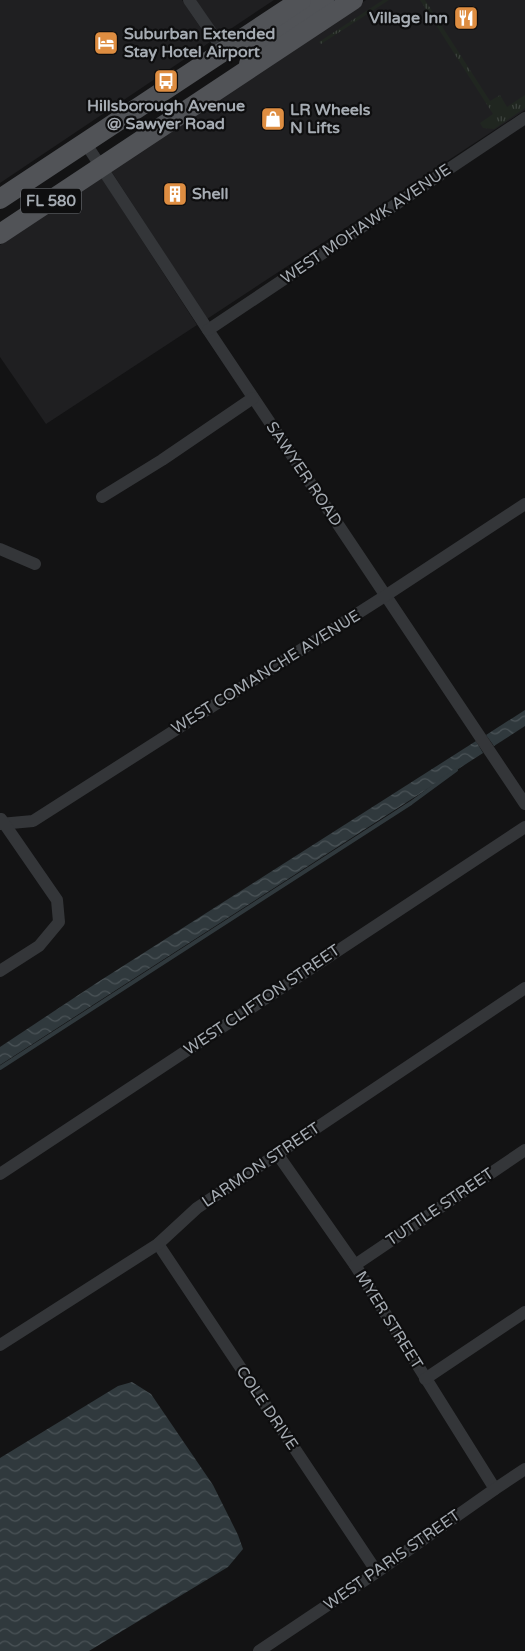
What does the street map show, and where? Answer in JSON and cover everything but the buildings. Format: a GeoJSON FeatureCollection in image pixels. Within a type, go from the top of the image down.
{"type":"FeatureCollection","features":[{"type":"Feature","properties":{"kind":"main road","name":"FL 580"},"geometry":{"type":"LineString","coordinates":[[8,194],[301,0]]}},
{"type":"Feature","properties":{"kind":"main road"},"geometry":{"type":"LineString","coordinates":[[242,74],[265,40],[324,0]]}},
{"type":"Feature","properties":{"kind":"main road","name":"FL 580"},"geometry":{"type":"LineString","coordinates":[[0,234],[353,0]]}},
{"type":"Feature","properties":{"kind":"main road"},"geometry":{"type":"LineString","coordinates":[[0,214],[3,212],[8,194]]}},
{"type":"Feature","properties":{"kind":"street"},"geometry":{"type":"LineString","coordinates":[[189,0],[224,51]]}},
{"type":"Feature","properties":{"kind":"street","name":"WEST MOHAWK AVENUE"},"geometry":{"type":"LineString","coordinates":[[208,330],[525,118]]}},
{"type":"Feature","properties":{"kind":"street","name":"SAWYER ROAD"},"geometry":{"type":"LineString","coordinates":[[86,144],[253,398],[525,804]]}},
{"type":"Feature","properties":{"kind":"street"},"geometry":{"type":"LineString","coordinates":[[102,497],[162,460],[253,398]]}},
{"type":"Feature","properties":{"kind":"street","name":"WEST COMANCHE AVENUE"},"geometry":{"type":"LineString","coordinates":[[2,822],[32,821],[385,596],[525,504]]}},
{"type":"Feature","properties":{"kind":"street"},"geometry":{"type":"LineString","coordinates":[[0,549],[36,564]]}},
{"type":"Feature","properties":{"kind":"street"},"geometry":{"type":"LineString","coordinates":[[0,971],[39,946],[60,922],[57,900],[2,822]]}},
{"type":"Feature","properties":{"kind":"street","name":"WEST CLIFTON STREET"},"geometry":{"type":"LineString","coordinates":[[0,1174],[525,826]]}},
{"type":"Feature","properties":{"kind":"street","name":"LARMON STREET"},"geometry":{"type":"LineString","coordinates":[[0,1345],[158,1244],[197,1208],[525,988]]}},
{"type":"Feature","properties":{"kind":"street","name":"TUTTLE STREET"},"geometry":{"type":"LineString","coordinates":[[355,1265],[525,1150]]}},
{"type":"Feature","properties":{"kind":"street","name":"MYER STREET"},"geometry":{"type":"LineString","coordinates":[[278,1155],[355,1265],[495,1489]]}},
{"type":"Feature","properties":{"kind":"street","name":"COLE DRIVE"},"geometry":{"type":"LineString","coordinates":[[158,1244],[376,1572]]}},
{"type":"Feature","properties":{"kind":"street"},"geometry":{"type":"LineString","coordinates":[[425,1379],[525,1312]]}},
{"type":"Feature","properties":{"kind":"street","name":"WEST PARIS STREET"},"geometry":{"type":"LineString","coordinates":[[259,1651],[525,1469]]}},
{"type":"Feature","properties":{"kind":"shaded area"},"geometry":{"type":"Polygon","coordinates":[[[0,0],[182,0],[210,42],[0,183],[0,0]]]}},
{"type":"Feature","properties":{"kind":"shaded area"},"geometry":{"type":"Polygon","coordinates":[[[196,0],[274,0],[220,36],[196,0]]]}},
{"type":"Feature","properties":{"kind":"shaded area"},"geometry":{"type":"Polygon","coordinates":[[[366,0],[525,0],[525,110],[207,319],[111,171],[366,0]]]}},
{"type":"Feature","properties":{"kind":"shaded area"},"geometry":{"type":"Polygon","coordinates":[[[101,177],[197,325],[46,424],[0,357],[0,245],[101,177]]]}},
{"type":"Feature","properties":{"kind":"green space"},"geometry":{"type":"Polygon","coordinates":[[[383,0],[389,0],[321,44],[319,42],[383,0]]]}},
{"type":"Feature","properties":{"kind":"green space"},"geometry":{"type":"Polygon","coordinates":[[[420,0],[425,0],[490,101],[500,95],[507,107],[525,95],[525,108],[494,129],[483,128],[480,123],[493,114],[420,0]]]}},
{"type":"Feature","properties":{"kind":"water"},"geometry":{"type":"Polygon","coordinates":[[[525,710],[525,726],[494,746],[486,735],[525,710]]]}},
{"type":"Feature","properties":{"kind":"water"},"geometry":{"type":"Polygon","coordinates":[[[476,741],[483,753],[0,1065],[0,1047],[98,982],[476,741]]]}},
{"type":"Feature","properties":{"kind":"water"},"geometry":{"type":"Polygon","coordinates":[[[132,1382],[151,1394],[213,1485],[243,1549],[228,1567],[89,1651],[0,1651],[0,1458],[118,1386],[132,1382]]]}},
{"type":"Feature","properties":{"kind":"waterway"},"geometry":{"type":"LineString","coordinates":[[0,1068],[411,803],[456,770]]}},
{"type":"Feature","properties":{"kind":"place","name":"Village Inn"},"geometry":{"type":"Point","coordinates":[466,18]}},
{"type":"Feature","properties":{"kind":"place","name":"Suburban Extended Stay Hotel Airport"},"geometry":{"type":"Point","coordinates":[106,43]}},
{"type":"Feature","properties":{"kind":"place","name":"Hillsborough Avenue @ Sawyer Road"},"geometry":{"type":"Point","coordinates":[166,81]}},
{"type":"Feature","properties":{"kind":"place","name":"LR Wheels N Lifts"},"geometry":{"type":"Point","coordinates":[273,119]}},
{"type":"Feature","properties":{"kind":"place","name":"Shell"},"geometry":{"type":"Point","coordinates":[175,194]}}]}
